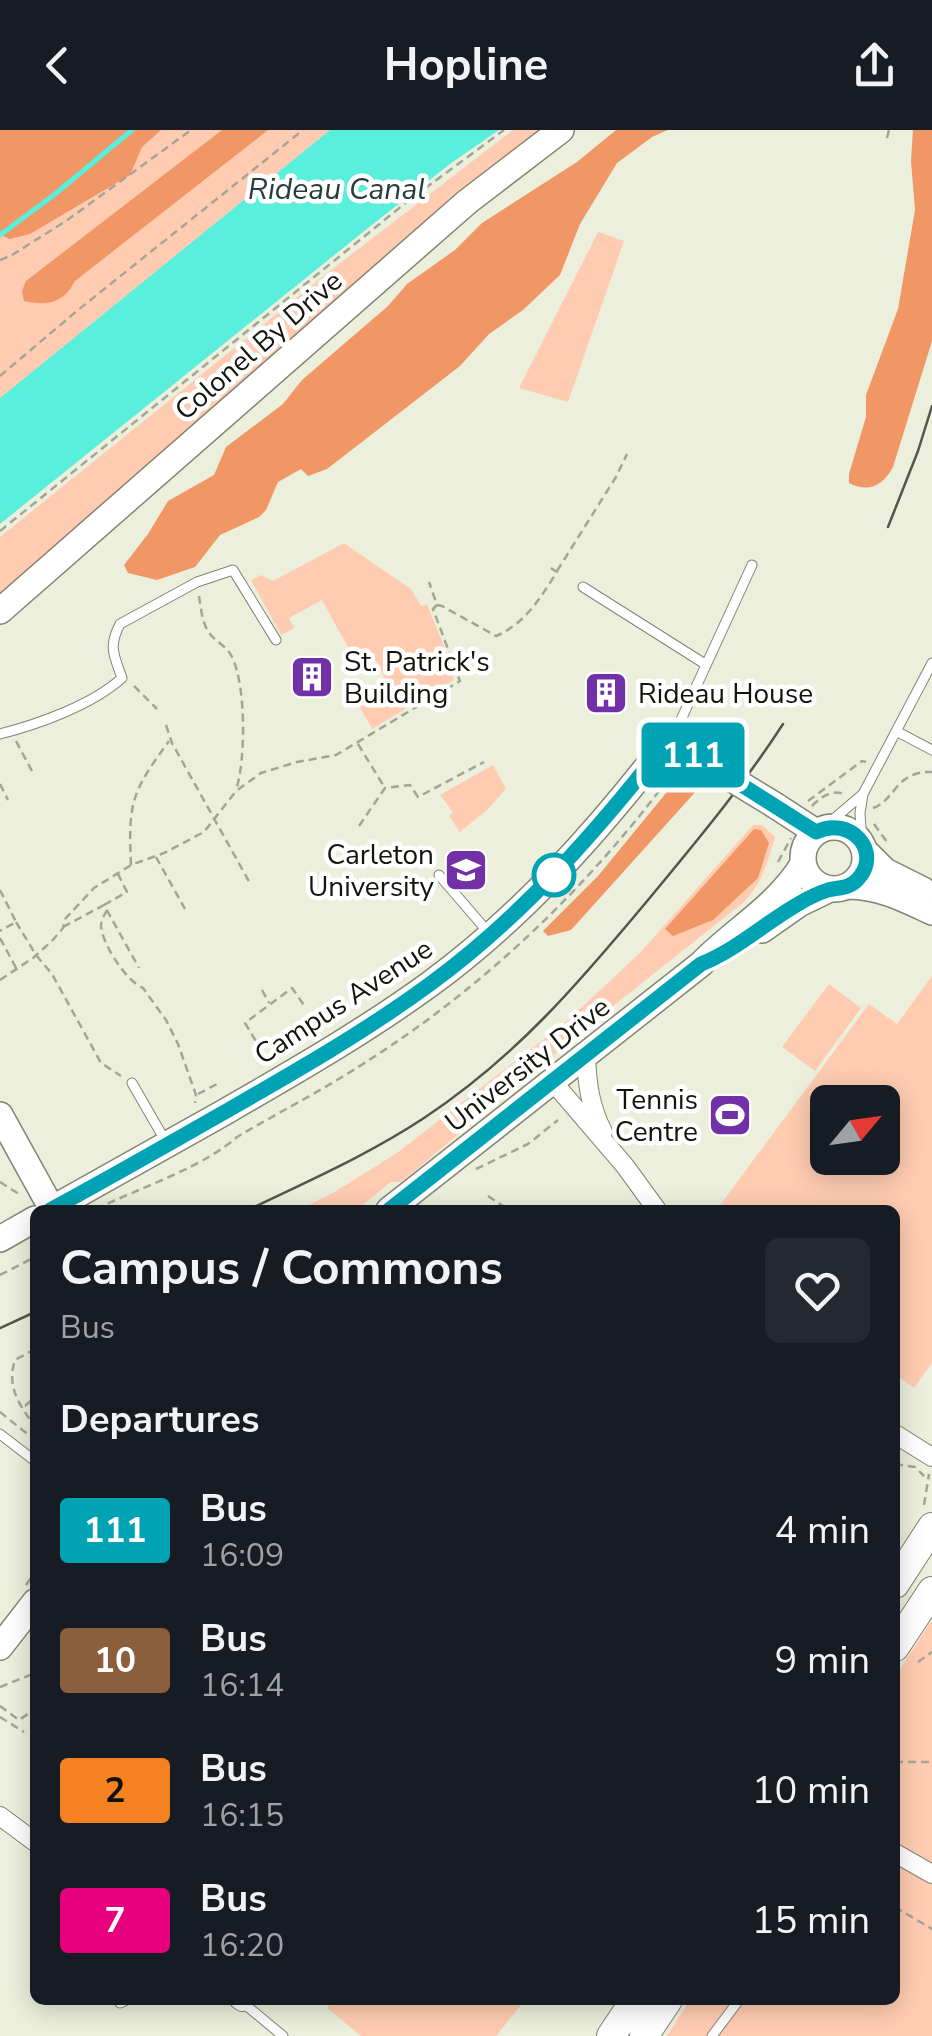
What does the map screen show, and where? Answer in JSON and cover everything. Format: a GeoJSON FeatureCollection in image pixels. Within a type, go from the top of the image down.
{"type":"FeatureCollection","features":[{"type":"Feature","properties":{"kind":"main road"},"geometry":{"type":"LineString","coordinates":[[900,1576],[932,1526]]}},
{"type":"Feature","properties":{"kind":"main road"},"geometry":{"type":"LineString","coordinates":[[907,1655],[932,1591]]}},
{"type":"Feature","properties":{"kind":"main road"},"geometry":{"type":"LineString","coordinates":[[611,2036],[632,2005]]}},
{"type":"Feature","properties":{"kind":"main road"},"geometry":{"type":"LineString","coordinates":[[644,2036],[665,2005]]}},
{"type":"Feature","properties":{"kind":"street","name":"Colonel By Drive"},"geometry":{"type":"LineString","coordinates":[[0,611],[467,202],[560,130]]}},
{"type":"Feature","properties":{"kind":"street"},"geometry":{"type":"LineString","coordinates":[[669,739],[819,830]]}},
{"type":"Feature","properties":{"kind":"street","name":"Campus Avenue"},"geometry":{"type":"LineString","coordinates":[[51,1205],[326,1054],[431,984],[526,903],[570,859],[669,739]]}},
{"type":"Feature","properties":{"kind":"street"},"geometry":{"type":"LineString","coordinates":[[932,894],[885,871],[848,829],[838,826],[819,830],[805,846],[804,864],[813,881],[839,888],[872,887],[932,912]]}},
{"type":"Feature","properties":{"kind":"street"},"geometry":{"type":"LineString","coordinates":[[839,888],[862,872],[866,862],[864,848]]}},
{"type":"Feature","properties":{"kind":"street","name":"University Drive"},"geometry":{"type":"LineString","coordinates":[[395,1205],[701,964],[786,888],[804,864]]}},
{"type":"Feature","properties":{"kind":"street","name":"University Drive"},"geometry":{"type":"LineString","coordinates":[[701,964],[730,951],[799,904],[839,888]]}},
{"type":"Feature","properties":{"kind":"street"},"geometry":{"type":"LineString","coordinates":[[586,1055],[593,1110],[652,1205]]}},
{"type":"Feature","properties":{"kind":"street"},"geometry":{"type":"LineString","coordinates":[[552,1082],[625,1166]]}},
{"type":"Feature","properties":{"kind":"street"},"geometry":{"type":"LineString","coordinates":[[0,1115],[40,1205]]}},
{"type":"Feature","properties":{"kind":"street","name":"Campus Avenue"},"geometry":{"type":"LineString","coordinates":[[0,1239],[30,1218]]}},
{"type":"Feature","properties":{"kind":"street"},"geometry":{"type":"LineString","coordinates":[[900,1437],[932,1457]]}},
{"type":"Feature","properties":{"kind":"street"},"geometry":{"type":"LineString","coordinates":[[0,1647],[30,1608]]}},
{"type":"Feature","properties":{"kind":"street"},"geometry":{"type":"LineString","coordinates":[[0,1816],[30,1838]]}},
{"type":"Feature","properties":{"kind":"street"},"geometry":{"type":"LineString","coordinates":[[900,1856],[932,1874]]}},
{"type":"Feature","properties":{"kind":"lane"},"geometry":{"type":"LineString","coordinates":[[669,739],[752,564]]}},
{"type":"Feature","properties":{"kind":"lane"},"geometry":{"type":"LineString","coordinates":[[5,732],[40,723],[112,688],[122,678],[112,648],[120,624],[197,582],[233,570],[276,640]]}},
{"type":"Feature","properties":{"kind":"lane"},"geometry":{"type":"LineString","coordinates":[[583,587],[705,664]]}},
{"type":"Feature","properties":{"kind":"lane"},"geometry":{"type":"LineString","coordinates":[[864,848],[860,813],[863,794],[932,663]]}},
{"type":"Feature","properties":{"kind":"lane"},"geometry":{"type":"LineString","coordinates":[[896,731],[932,750]]}},
{"type":"Feature","properties":{"kind":"lane"},"geometry":{"type":"LineString","coordinates":[[819,830],[863,794]]}},
{"type":"Feature","properties":{"kind":"lane"},"geometry":{"type":"LineString","coordinates":[[438,876],[482,925],[487,936]]}},
{"type":"Feature","properties":{"kind":"lane"},"geometry":{"type":"LineString","coordinates":[[132,1083],[167,1144]]}},
{"type":"Feature","properties":{"kind":"lane"},"geometry":{"type":"LineString","coordinates":[[0,1434],[30,1457]]}},
{"type":"Feature","properties":{"kind":"lane"},"geometry":{"type":"LineString","coordinates":[[246,2005],[282,2036]]}},
{"type":"Feature","properties":{"kind":"lane"},"geometry":{"type":"LineString","coordinates":[[712,2036],[734,2005]]}},
{"type":"Feature","properties":{"kind":"path"},"geometry":{"type":"LineString","coordinates":[[0,260],[66,221],[192,130]]}},
{"type":"Feature","properties":{"kind":"path"},"geometry":{"type":"LineString","coordinates":[[0,376],[304,130]]}},
{"type":"Feature","properties":{"kind":"path"},"geometry":{"type":"LineString","coordinates":[[0,531],[408,202],[504,130]]}},
{"type":"Feature","properties":{"kind":"path"},"geometry":{"type":"LineString","coordinates":[[887,138],[889,130]]}},
{"type":"Feature","properties":{"kind":"path"},"geometry":{"type":"LineString","coordinates":[[436,605],[496,636],[516,626],[532,610],[557,572],[627,454]]}},
{"type":"Feature","properties":{"kind":"path"},"geometry":{"type":"LineString","coordinates":[[549,566],[557,572]]}},
{"type":"Feature","properties":{"kind":"path"},"geometry":{"type":"LineString","coordinates":[[197,582],[210,634],[229,651],[235,664],[244,750],[236,791]]}},
{"type":"Feature","properties":{"kind":"path"},"geometry":{"type":"LineString","coordinates":[[63,928],[65,919],[94,888],[204,832],[236,791],[261,774],[336,755],[460,681],[433,609],[436,605],[429,582]]}},
{"type":"Feature","properties":{"kind":"path"},"geometry":{"type":"LineString","coordinates":[[122,678],[157,709]]}},
{"type":"Feature","properties":{"kind":"path"},"geometry":{"type":"LineString","coordinates":[[166,725],[250,885]]}},
{"type":"Feature","properties":{"kind":"path"},"geometry":{"type":"LineString","coordinates":[[5,732],[33,772]]}},
{"type":"Feature","properties":{"kind":"path"},"geometry":{"type":"LineString","coordinates":[[131,866],[133,798],[170,739]]}},
{"type":"Feature","properties":{"kind":"path"},"geometry":{"type":"LineString","coordinates":[[358,742],[385,788]]}},
{"type":"Feature","properties":{"kind":"path"},"geometry":{"type":"LineString","coordinates":[[802,805],[862,761]]}},
{"type":"Feature","properties":{"kind":"path"},"geometry":{"type":"LineString","coordinates":[[359,826],[385,788],[410,785],[418,797],[484,762]]}},
{"type":"Feature","properties":{"kind":"path"},"geometry":{"type":"LineString","coordinates":[[882,806],[900,782],[922,772],[932,762]]}},
{"type":"Feature","properties":{"kind":"path"},"geometry":{"type":"LineString","coordinates":[[922,772],[932,772]]}},
{"type":"Feature","properties":{"kind":"path"},"geometry":{"type":"LineString","coordinates":[[0,784],[8,800]]}},
{"type":"Feature","properties":{"kind":"path"},"geometry":{"type":"LineString","coordinates":[[874,809],[874,824],[894,851]]}},
{"type":"Feature","properties":{"kind":"path"},"geometry":{"type":"LineString","coordinates":[[156,856],[185,910]]}},
{"type":"Feature","properties":{"kind":"path"},"geometry":{"type":"LineString","coordinates":[[0,980],[36,955],[63,928],[128,892],[117,873]]}},
{"type":"Feature","properties":{"kind":"path"},"geometry":{"type":"LineString","coordinates":[[0,890],[101,1063],[132,1083]]}},
{"type":"Feature","properties":{"kind":"path"},"geometry":{"type":"LineString","coordinates":[[104,905],[139,968]]}},
{"type":"Feature","properties":{"kind":"path"},"geometry":{"type":"LineString","coordinates":[[107,910],[101,926],[107,942],[129,980],[143,988],[166,1020],[196,1095],[194,1106]]}},
{"type":"Feature","properties":{"kind":"path"},"geometry":{"type":"LineString","coordinates":[[0,930],[16,922]]}},
{"type":"Feature","properties":{"kind":"path"},"geometry":{"type":"LineString","coordinates":[[0,938],[17,970]]}},
{"type":"Feature","properties":{"kind":"path"},"geometry":{"type":"LineString","coordinates":[[273,1068],[245,1023],[292,988],[306,1008]]}},
{"type":"Feature","properties":{"kind":"path"},"geometry":{"type":"LineString","coordinates":[[262,990],[270,1004]]}},
{"type":"Feature","properties":{"kind":"path"},"geometry":{"type":"LineString","coordinates":[[105,1205],[210,1155],[368,1060]]}},
{"type":"Feature","properties":{"kind":"path"},"geometry":{"type":"LineString","coordinates":[[196,1095],[219,1082]]}},
{"type":"Feature","properties":{"kind":"path"},"geometry":{"type":"LineString","coordinates":[[473,1170],[528,1144],[558,1120]]}},
{"type":"Feature","properties":{"kind":"path"},"geometry":{"type":"LineString","coordinates":[[0,1182],[34,1205]]}},
{"type":"Feature","properties":{"kind":"path"},"geometry":{"type":"LineString","coordinates":[[488,1196],[502,1205]]}},
{"type":"Feature","properties":{"kind":"path"},"geometry":{"type":"LineString","coordinates":[[0,1275],[30,1260]]}},
{"type":"Feature","properties":{"kind":"path"},"geometry":{"type":"LineString","coordinates":[[30,1351],[18,1357],[12,1368],[13,1392],[30,1420]]}},
{"type":"Feature","properties":{"kind":"path"},"geometry":{"type":"LineString","coordinates":[[22,1408],[30,1401]]}},
{"type":"Feature","properties":{"kind":"path"},"geometry":{"type":"LineString","coordinates":[[0,1412],[30,1436]]}},
{"type":"Feature","properties":{"kind":"path"},"geometry":{"type":"LineString","coordinates":[[900,1465],[915,1467],[924,1476]]}},
{"type":"Feature","properties":{"kind":"path"},"geometry":{"type":"LineString","coordinates":[[907,1655],[932,1652]]}},
{"type":"Feature","properties":{"kind":"path"},"geometry":{"type":"LineString","coordinates":[[0,1687],[30,1675]]}},
{"type":"Feature","properties":{"kind":"path"},"geometry":{"type":"LineString","coordinates":[[0,1706],[19,1720],[30,1713]]}},
{"type":"Feature","properties":{"kind":"path"},"geometry":{"type":"LineString","coordinates":[[0,1717],[24,1732]]}},
{"type":"Feature","properties":{"kind":"path"},"geometry":{"type":"LineString","coordinates":[[900,1762],[932,1762]]}},
{"type":"Feature","properties":{"kind":"path"},"geometry":{"type":"LineString","coordinates":[[900,1910],[932,1929]]}},
{"type":"Feature","properties":{"kind":"shaded area"},"geometry":{"type":"Polygon","coordinates":[[[0,130],[330,130],[0,398],[0,130]]]}},
{"type":"Feature","properties":{"kind":"shaded area"},"geometry":{"type":"Polygon","coordinates":[[[0,130],[161,130],[142,147],[130,175],[30,234],[10,239],[0,235],[0,130]]]}},
{"type":"Feature","properties":{"kind":"shaded area"},"geometry":{"type":"Polygon","coordinates":[[[222,130],[268,130],[75,281],[60,299],[47,303],[24,301],[26,281],[222,130]]]}},
{"type":"Feature","properties":{"kind":"shaded area"},"geometry":{"type":"Polygon","coordinates":[[[513,130],[545,130],[0,598],[0,537],[326,274],[513,130]]]}},
{"type":"Feature","properties":{"kind":"shaded area"},"geometry":{"type":"Polygon","coordinates":[[[616,130],[668,130],[617,163],[580,224],[560,275],[523,310],[489,334],[460,366],[327,469],[308,476],[301,469],[278,482],[266,510],[220,535],[195,567],[157,580],[128,573],[124,565],[168,501],[214,475],[226,447],[283,404],[302,380],[388,306],[407,284],[455,250],[482,223],[577,162],[616,130]]]}},
{"type":"Feature","properties":{"kind":"shaded area"},"geometry":{"type":"Polygon","coordinates":[[[913,130],[932,130],[932,341],[893,467],[880,483],[862,487],[849,483],[849,474],[866,417],[866,395],[898,309],[915,210],[913,130]]]}},
{"type":"Feature","properties":{"kind":"shaded area"},"geometry":{"type":"Polygon","coordinates":[[[598,232],[624,241],[568,402],[519,388],[598,232]]]}},
{"type":"Feature","properties":{"kind":"shaded area"},"geometry":{"type":"Polygon","coordinates":[[[344,543],[411,589],[421,606],[427,604],[454,680],[372,729],[357,702],[388,684],[371,652],[355,660],[322,600],[289,618],[294,628],[281,635],[251,580],[261,575],[273,581],[344,543]]]}},
{"type":"Feature","properties":{"kind":"shaded area"},"geometry":{"type":"Polygon","coordinates":[[[493,765],[506,789],[460,832],[449,816],[453,812],[440,795],[493,765]]]}},
{"type":"Feature","properties":{"kind":"shaded area"},"geometry":{"type":"Polygon","coordinates":[[[689,780],[698,789],[571,930],[548,936],[543,931],[598,876],[671,787],[689,780]]]}},
{"type":"Feature","properties":{"kind":"shaded area"},"geometry":{"type":"Polygon","coordinates":[[[753,825],[762,825],[775,837],[760,880],[744,902],[401,1182],[391,1182],[362,1205],[309,1205],[397,1153],[567,1021],[640,953],[753,825]]]}},
{"type":"Feature","properties":{"kind":"shaded area"},"geometry":{"type":"Polygon","coordinates":[[[754,829],[761,830],[769,843],[758,878],[713,920],[673,936],[665,929],[754,829]]]}},
{"type":"Feature","properties":{"kind":"shaded area"},"geometry":{"type":"Polygon","coordinates":[[[932,976],[932,1363],[914,1388],[900,1378],[900,1205],[720,1205],[869,1004],[897,1024],[932,976]]]}},
{"type":"Feature","properties":{"kind":"shaded area"},"geometry":{"type":"Polygon","coordinates":[[[829,984],[861,1008],[815,1071],[782,1047],[829,984]]]}},
{"type":"Feature","properties":{"kind":"shaded area"},"geometry":{"type":"Polygon","coordinates":[[[932,1620],[932,2036],[667,2036],[687,2005],[900,2005],[900,1669],[932,1620]]]}},
{"type":"Feature","properties":{"kind":"shaded area"},"geometry":{"type":"Polygon","coordinates":[[[521,2005],[496,2036],[361,2036],[327,2008],[521,2005]]]}},
{"type":"Feature","properties":{"kind":"water","name":"Rideau Canal"},"geometry":{"type":"Polygon","coordinates":[[[330,130],[499,130],[368,228],[0,524],[0,398],[330,130]]]}},
{"type":"Feature","properties":{"kind":"waterway"},"geometry":{"type":"LineString","coordinates":[[0,235],[132,130]]}},
{"type":"Feature","properties":{"kind":"tram line"},"geometry":{"type":"LineString","coordinates":[[888,527],[932,406]]}},
{"type":"Feature","properties":{"kind":"tram line"},"geometry":{"type":"LineString","coordinates":[[258,1205],[338,1167],[424,1118],[517,1044],[571,990],[648,900],[735,792],[783,724]]}},
{"type":"Feature","properties":{"kind":"tram line"},"geometry":{"type":"LineString","coordinates":[[0,1328],[30,1314]]}},
{"type":"Feature","properties":{"kind":"bus line","name":"111"},"geometry":{"type":"LineString","coordinates":[[59,1205],[342,1044],[431,984],[553,876],[669,739],[816,832],[838,826],[856,835],[866,852],[866,862],[857,880],[799,904],[730,951],[701,964],[395,1205]]}},
{"type":"Feature","properties":{"kind":"place","name":"St. Patrick's Building"},"geometry":{"type":"Point","coordinates":[312,677]}},
{"type":"Feature","properties":{"kind":"place","name":"Rideau House"},"geometry":{"type":"Point","coordinates":[606,693]}},
{"type":"Feature","properties":{"kind":"place","name":"Carleton University"},"geometry":{"type":"Point","coordinates":[466,870]}},
{"type":"Feature","properties":{"kind":"place","name":"Tennis Centre"},"geometry":{"type":"Point","coordinates":[730,1115]}}]}
